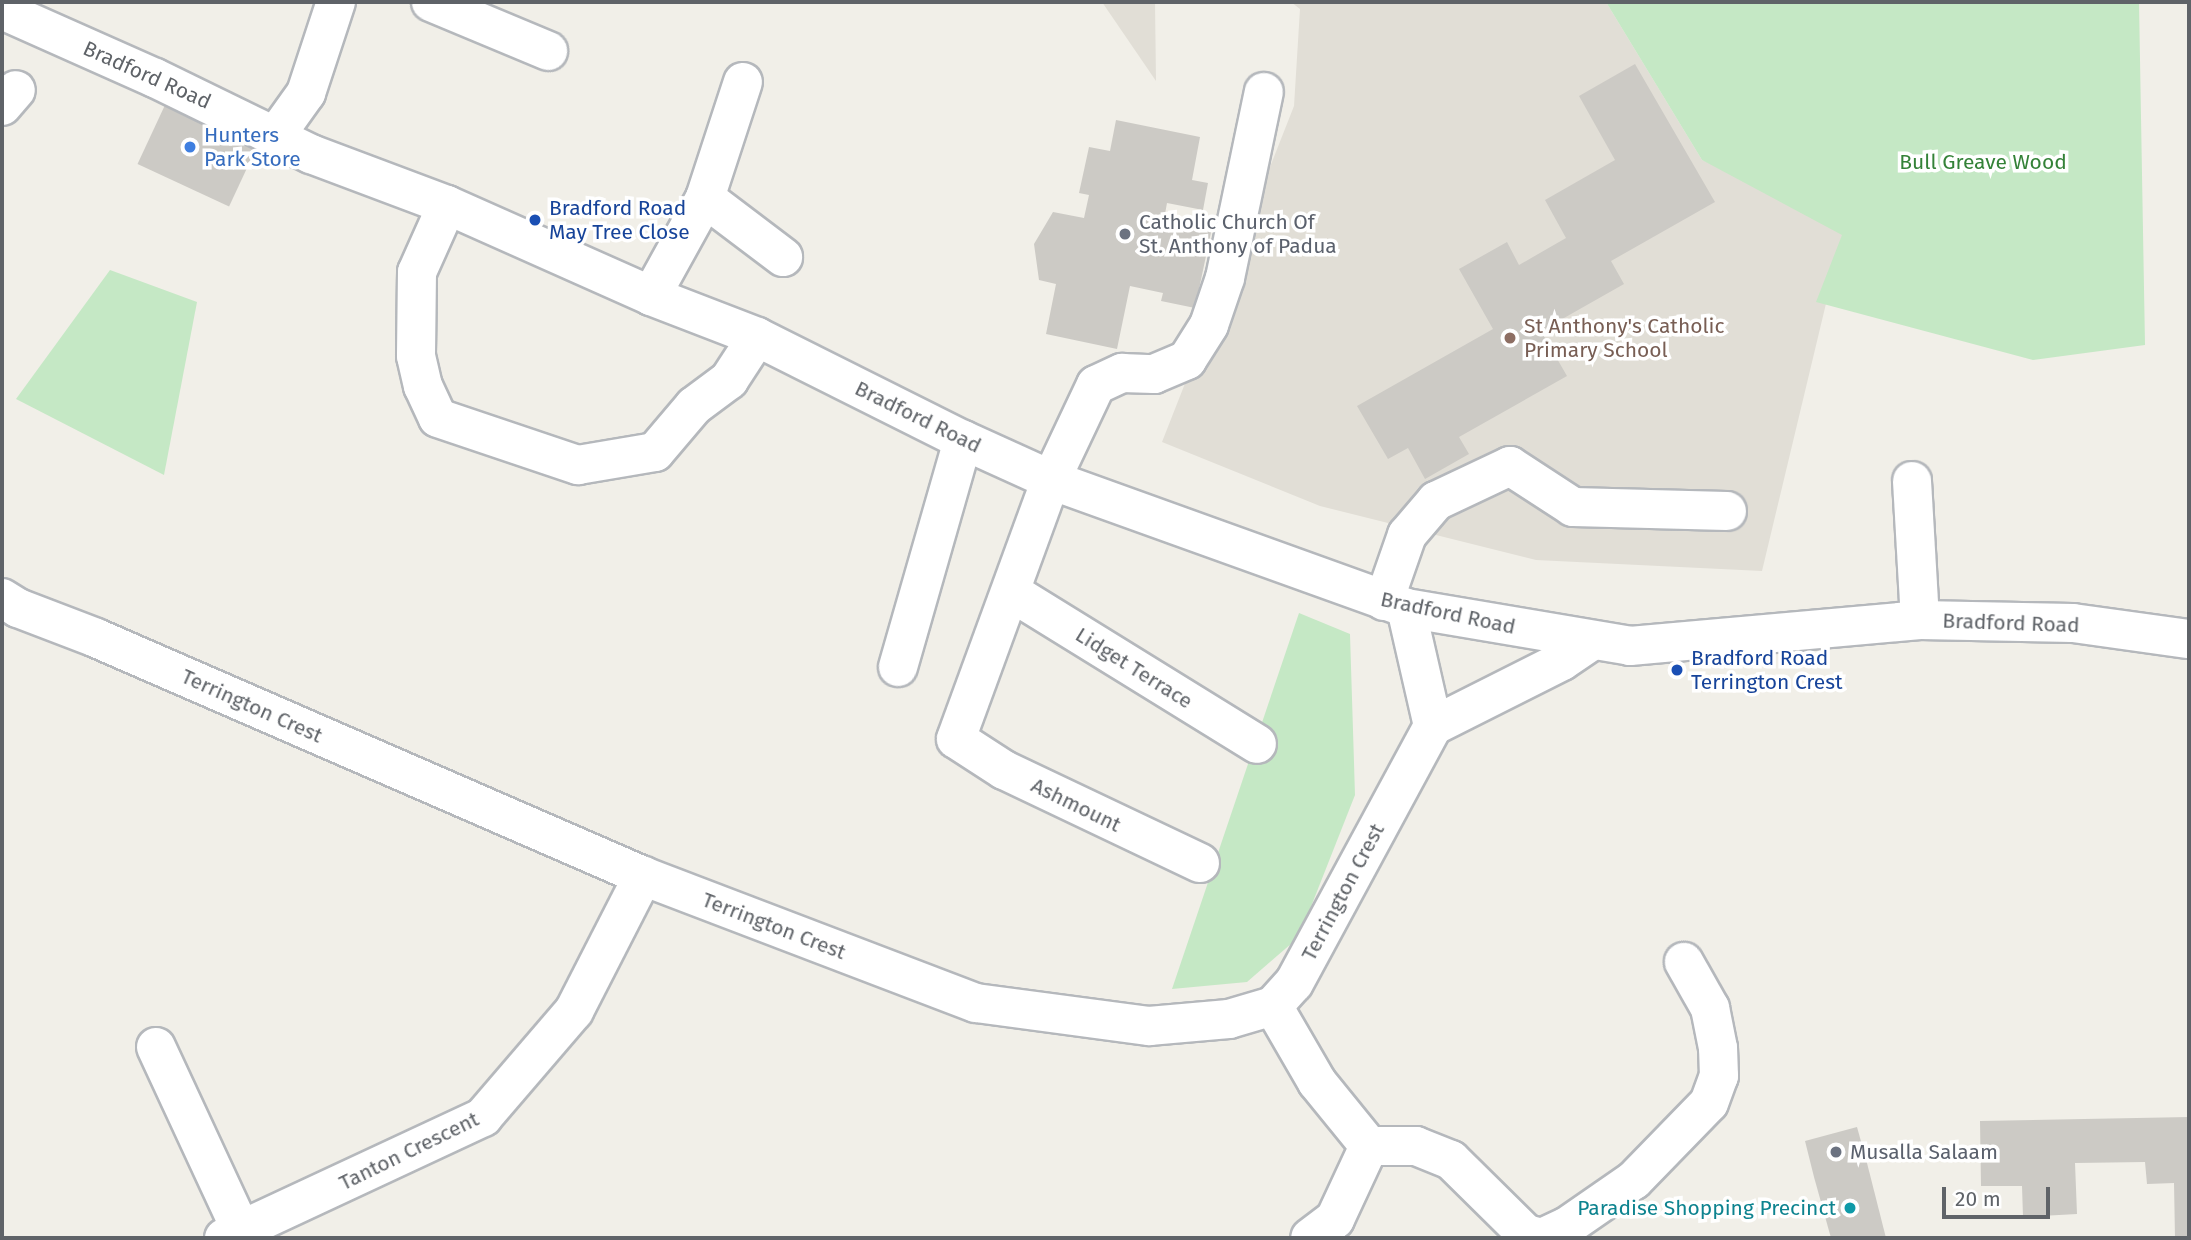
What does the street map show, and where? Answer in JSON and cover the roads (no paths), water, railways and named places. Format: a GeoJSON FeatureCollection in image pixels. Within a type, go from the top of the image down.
{"type":"FeatureCollection","features":[{"type":"Feature","properties":{"kind":"street"},"geometry":{"type":"LineString","coordinates":[[276,135],[306,93],[336,2]]}},
{"type":"Feature","properties":{"kind":"street"},"geometry":{"type":"LineString","coordinates":[[431,2],[548,51]]}},
{"type":"Feature","properties":{"kind":"street","name":"Bradford Road"},"geometry":{"type":"LineString","coordinates":[[2,10],[276,135],[311,154],[447,205],[652,296],[757,337],[963,440],[1051,480],[1395,605],[1630,646],[1920,620],[2073,623],[2189,639]]}},
{"type":"Feature","properties":{"kind":"street"},"geometry":{"type":"LineString","coordinates":[[652,296],[705,198],[743,82]]}},
{"type":"Feature","properties":{"kind":"street"},"geometry":{"type":"LineString","coordinates":[[1011,592],[1051,480],[1096,385],[1122,373],[1154,374],[1187,360],[1209,326],[1225,278],[1264,92]]}},
{"type":"Feature","properties":{"kind":"street"},"geometry":{"type":"LineString","coordinates":[[705,198],[783,257]]}},
{"type":"Feature","properties":{"kind":"street"},"geometry":{"type":"LineString","coordinates":[[447,205],[417,272],[416,355],[423,386],[438,418],[578,465],[655,452],[694,406],[729,380],[757,337]]}},
{"type":"Feature","properties":{"kind":"street"},"geometry":{"type":"LineString","coordinates":[[898,667],[963,440]]}},
{"type":"Feature","properties":{"kind":"street"},"geometry":{"type":"LineString","coordinates":[[1593,640],[1562,661],[1433,726],[1395,605],[1407,535],[1436,501],[1510,466],[1573,507],[1727,511]]}},
{"type":"Feature","properties":{"kind":"street"},"geometry":{"type":"LineString","coordinates":[[1912,481],[1920,620]]}},
{"type":"Feature","properties":{"kind":"street","name":"Ashmount"},"geometry":{"type":"LineString","coordinates":[[1011,592],[956,739],[1004,770],[1200,863]]}},
{"type":"Feature","properties":{"kind":"street","name":"Lidget Terrace"},"geometry":{"type":"LineString","coordinates":[[1011,592],[1257,744]]}},
{"type":"Feature","properties":{"kind":"street","name":"Terrington Crest"},"geometry":{"type":"LineString","coordinates":[[7,613],[96,638],[643,876],[976,1003],[1149,1026],[1229,1019],[1273,1006],[1294,983],[1433,726]]}},
{"type":"Feature","properties":{"kind":"street","name":"Tanton Crescent"},"geometry":{"type":"LineString","coordinates":[[233,1234],[483,1117],[574,1011],[643,876]]}},
{"type":"Feature","properties":{"kind":"street"},"geometry":{"type":"LineString","coordinates":[[1369,1146],[1416,1146],[1451,1160],[1525,1234],[1542,1237],[1566,1227],[1634,1180],[1709,1103],[1719,1076],[1718,1048],[1710,1008],[1684,962]]}},
{"type":"Feature","properties":{"kind":"street"},"geometry":{"type":"LineString","coordinates":[[1273,1006],[1317,1082],[1369,1146]]}},
{"type":"Feature","properties":{"kind":"street"},"geometry":{"type":"LineString","coordinates":[[156,1047],[233,1234]]}},
{"type":"Feature","properties":{"kind":"street"},"geometry":{"type":"LineString","coordinates":[[1310,1238],[1335,1219],[1369,1146]]}},
{"type":"Feature","properties":{"kind":"place","name":"Hunters Park Store"},"geometry":{"type":"Point","coordinates":[190,147]}},
{"type":"Feature","properties":{"kind":"place","name":"Bradford Road May Tree Close"},"geometry":{"type":"Point","coordinates":[535,220]}},
{"type":"Feature","properties":{"kind":"place","name":"Catholic Church Of St. Anthony of Padua"},"geometry":{"type":"Point","coordinates":[1125,234]}},
{"type":"Feature","properties":{"kind":"place","name":"St Anthony's Catholic Primary School"},"geometry":{"type":"Point","coordinates":[1510,338]}},
{"type":"Feature","properties":{"kind":"place","name":"Bradford Road Terrington Crest"},"geometry":{"type":"Point","coordinates":[1677,670]}},
{"type":"Feature","properties":{"kind":"place","name":"Musalla Salaam"},"geometry":{"type":"Point","coordinates":[1836,1152]}},
{"type":"Feature","properties":{"kind":"place","name":"Paradise Shopping Precinct"},"geometry":{"type":"Point","coordinates":[1850,1208]}},
{"type":"Feature","properties":{"kind":"park label","name":"Bull Greave Wood"},"geometry":{"type":"Point","coordinates":[1983,162]}}]}
